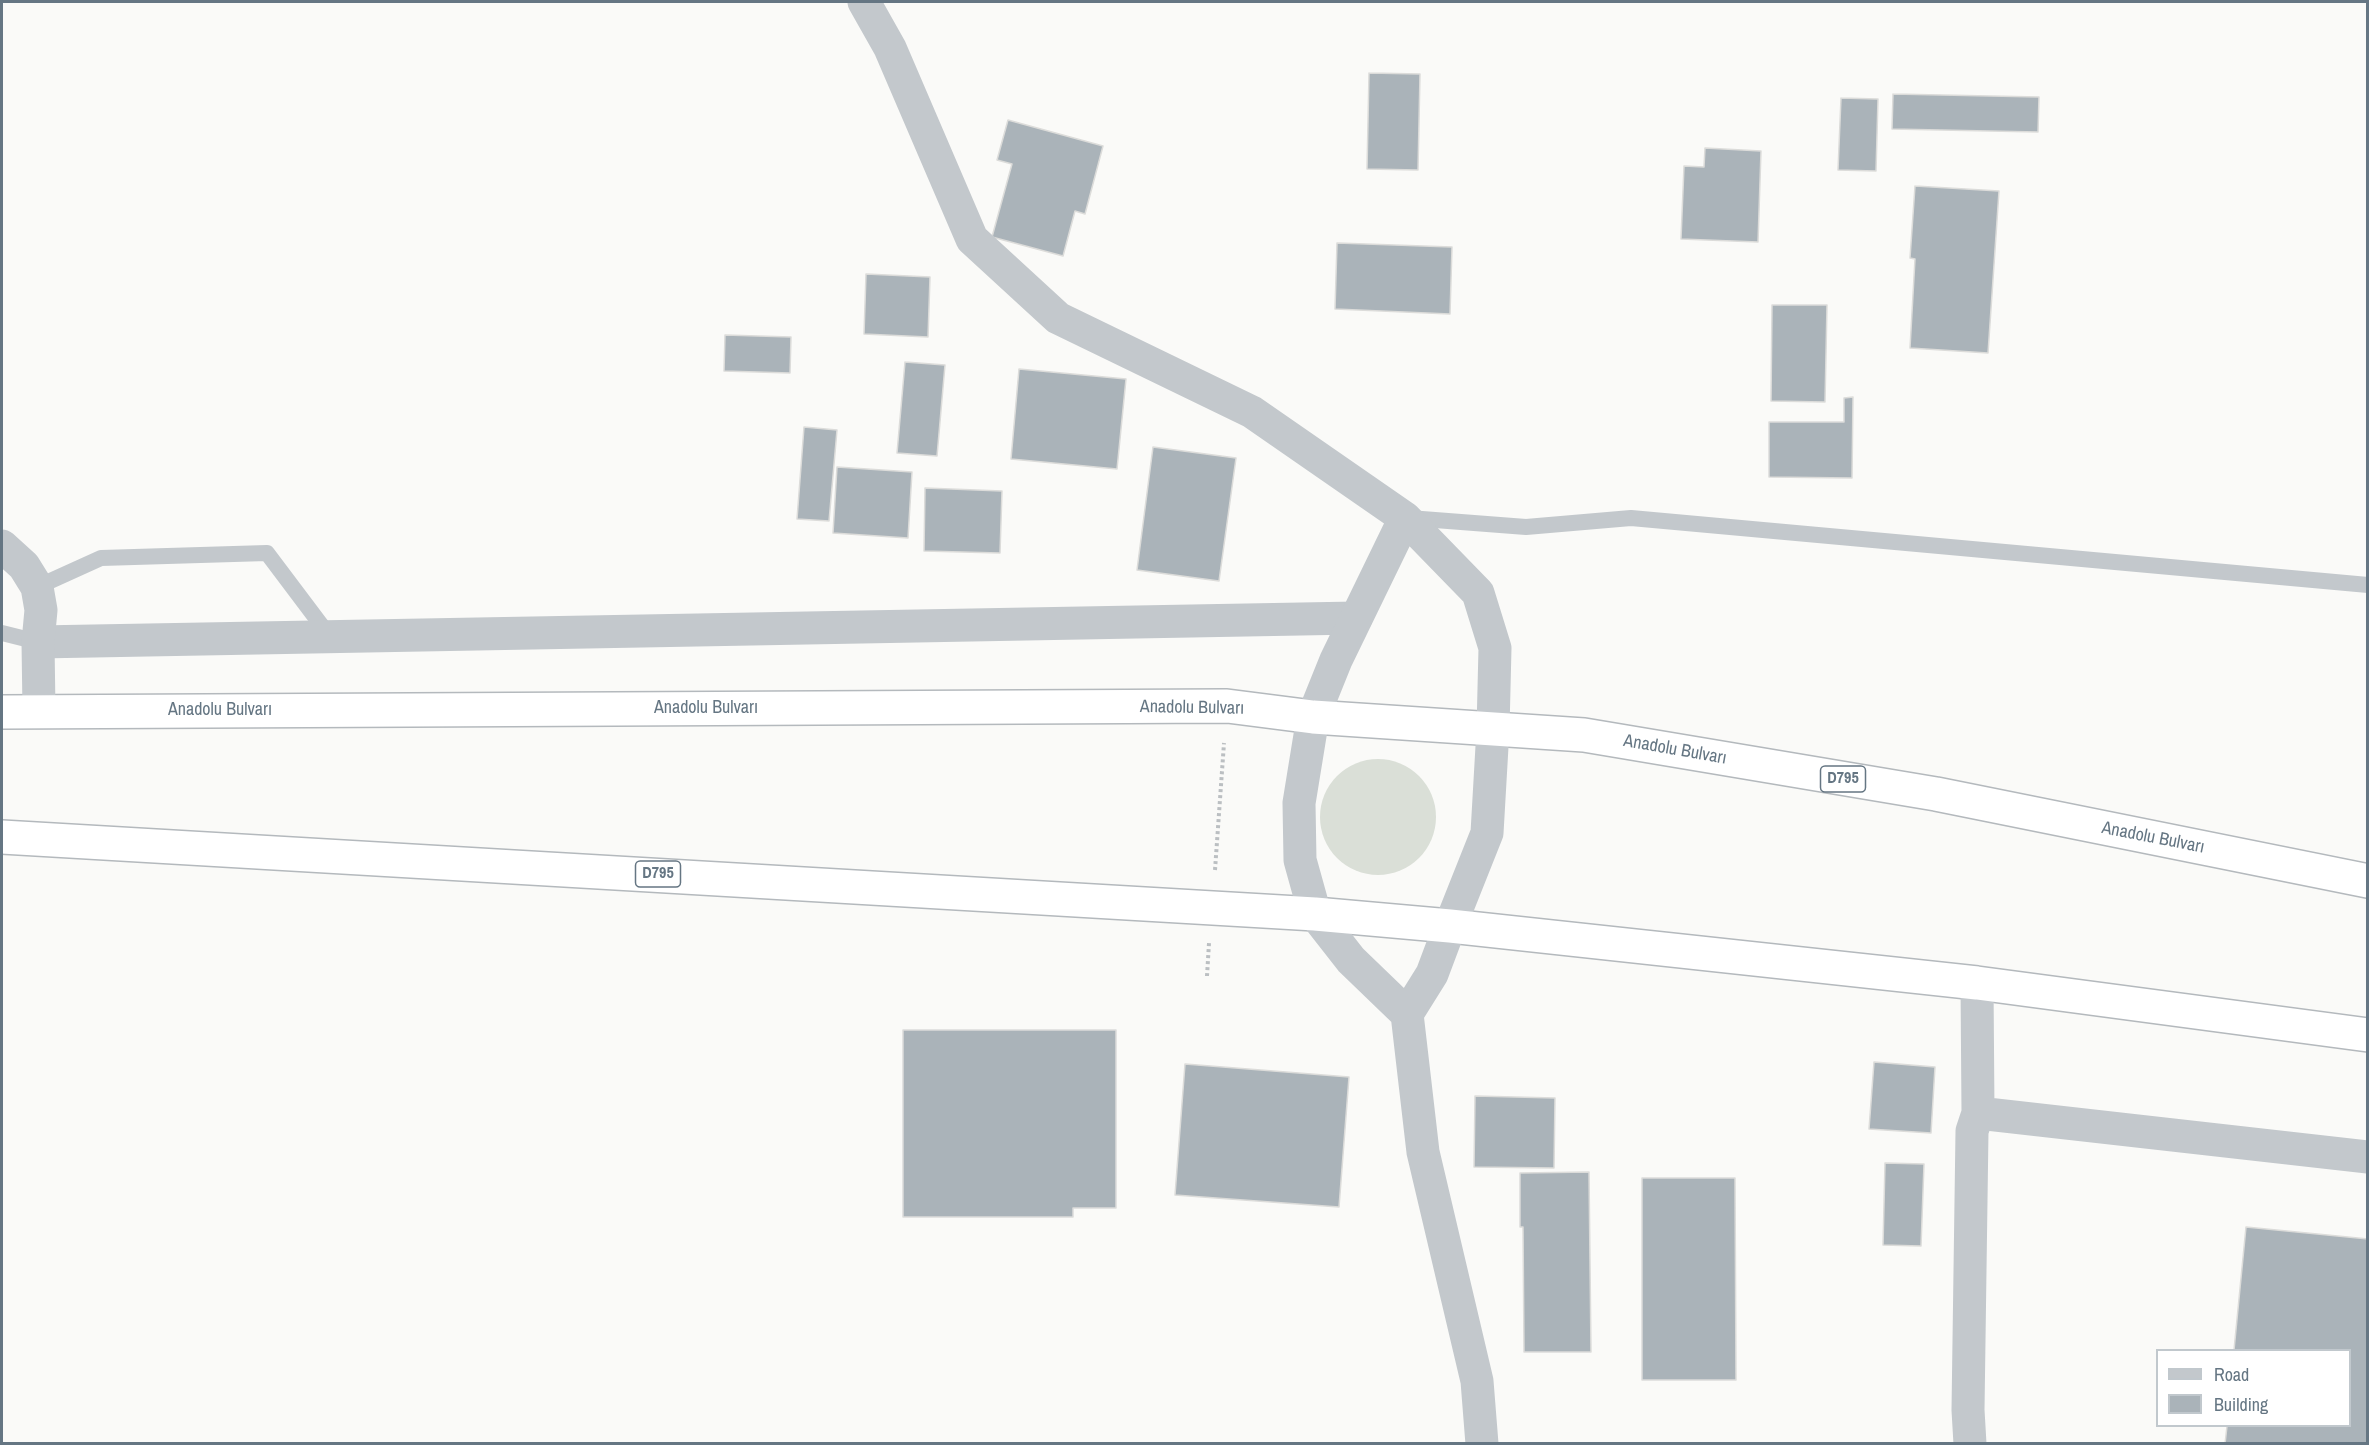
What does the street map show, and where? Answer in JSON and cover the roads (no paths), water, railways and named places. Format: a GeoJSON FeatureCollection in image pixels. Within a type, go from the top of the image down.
{"type":"FeatureCollection","features":[{"type":"Feature","properties":{"kind":"highway","name":"Anadolu Bulvarı"},"geometry":{"type":"LineString","coordinates":[[2,711],[1227,706],[1312,717],[1584,735],[1936,794],[2367,881]]}},
{"type":"Feature","properties":{"kind":"highway","name":"D795"},"geometry":{"type":"LineString","coordinates":[[2,837],[823,883],[1315,914],[1450,926],[1977,983],[2367,1035]]}},
{"type":"Feature","properties":{"kind":"street"},"geometry":{"type":"LineString","coordinates":[[864,2],[890,48],[972,239],[1058,318],[1252,412],[1405,518],[1478,593],[1495,648],[1494,729],[1487,833],[1432,974],[1407,1014],[1423,1152],[1477,1381],[1482,1443]]}},
{"type":"Feature","properties":{"kind":"street"},"geometry":{"type":"LineString","coordinates":[[1405,518],[1356,618],[1312,717],[1299,803],[1299,860],[1315,914],[1351,960],[1407,1014]]}},
{"type":"Feature","properties":{"kind":"street"},"geometry":{"type":"LineString","coordinates":[[2,546],[24,566],[37,587],[41,610],[38,642],[39,711]]}},
{"type":"Feature","properties":{"kind":"street"},"geometry":{"type":"LineString","coordinates":[[38,642],[1356,618]]}},
{"type":"Feature","properties":{"kind":"street"},"geometry":{"type":"LineString","coordinates":[[1970,1443],[1968,1410],[1972,1131],[1978,1113],[1977,983]]}},
{"type":"Feature","properties":{"kind":"street"},"geometry":{"type":"LineString","coordinates":[[1978,1113],[2367,1157]]}},
{"type":"Feature","properties":{"kind":"lane"},"geometry":{"type":"LineString","coordinates":[[1405,518],[1526,527],[1631,518],[2367,585]]}},
{"type":"Feature","properties":{"kind":"lane"},"geometry":{"type":"LineString","coordinates":[[37,587],[101,558],[267,553],[331,638]]}},
{"type":"Feature","properties":{"kind":"lane"},"geometry":{"type":"LineString","coordinates":[[2,633],[38,642]]}}]}
